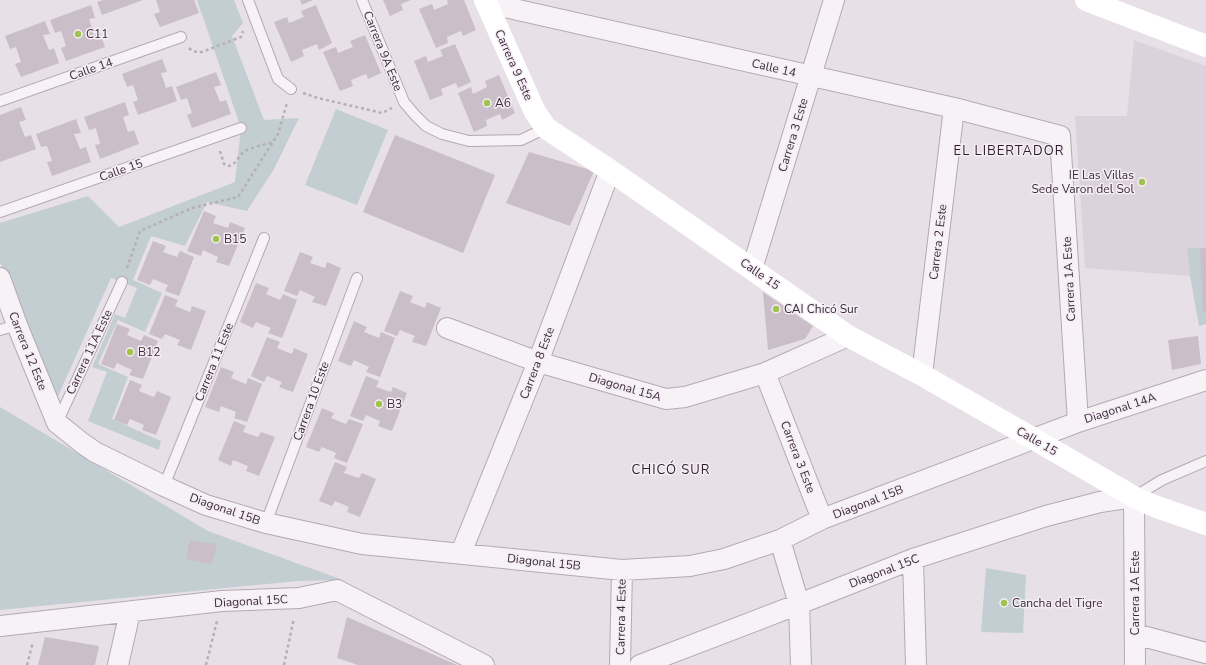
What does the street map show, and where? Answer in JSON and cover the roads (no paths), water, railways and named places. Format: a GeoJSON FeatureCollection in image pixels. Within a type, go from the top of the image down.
{"type":"FeatureCollection","features":[{"type":"Feature","properties":{"kind":"street","name":"Carrera 3 Este"},"geometry":{"type":"LineString","coordinates":[[752,269],[834,0]]}},
{"type":"Feature","properties":{"kind":"street"},"geometry":{"type":"LineString","coordinates":[[1086,0],[1206,46]]}},
{"type":"Feature","properties":{"kind":"street","name":"Calle 14"},"geometry":{"type":"LineString","coordinates":[[486,2],[954,108],[1060,136]]}},
{"type":"Feature","properties":{"kind":"street","name":"Carrera 9 Este"},"geometry":{"type":"LineString","coordinates":[[486,2],[535,112],[546,128]]}},
{"type":"Feature","properties":{"kind":"street","name":"Carrera 2 Este"},"geometry":{"type":"LineString","coordinates":[[922,375],[954,108]]}},
{"type":"Feature","properties":{"kind":"street","name":"Calle 15"},"geometry":{"type":"LineString","coordinates":[[546,128],[611,171],[848,336],[922,375],[1134,497],[1154,506],[1206,524]]}},
{"type":"Feature","properties":{"kind":"street","name":"Carrera 1A Este"},"geometry":{"type":"LineString","coordinates":[[1060,136],[1078,422]]}},
{"type":"Feature","properties":{"kind":"street","name":"Carrera 8 Este"},"geometry":{"type":"LineString","coordinates":[[461,553],[538,362],[611,171]]}},
{"type":"Feature","properties":{"kind":"street","name":"Carrera 12 Este"},"geometry":{"type":"LineString","coordinates":[[0,278],[9,327],[57,423]]}},
{"type":"Feature","properties":{"kind":"street","name":"Diagonal 15A"},"geometry":{"type":"LineString","coordinates":[[447,328],[538,362],[666,399],[685,397],[765,373],[848,336]]}},
{"type":"Feature","properties":{"kind":"street","name":"Carrera 3 Este"},"geometry":{"type":"LineString","coordinates":[[765,373],[822,520]]}},
{"type":"Feature","properties":{"kind":"street","name":"Diagonal 14A"},"geometry":{"type":"LineString","coordinates":[[1034,439],[1078,422],[1206,380]]}},
{"type":"Feature","properties":{"kind":"street","name":"Diagonal 15B"},"geometry":{"type":"LineString","coordinates":[[57,423],[95,452],[164,486],[206,505],[266,523],[362,544],[622,570],[690,566],[724,559],[780,540],[822,520],[1034,439]]}},
{"type":"Feature","properties":{"kind":"street","name":"Carrera 1A Este"},"geometry":{"type":"LineString","coordinates":[[1134,497],[1135,665]]}},
{"type":"Feature","properties":{"kind":"street","name":"Diagonal 15C"},"geometry":{"type":"LineString","coordinates":[[640,665],[912,559],[1046,516],[1100,502],[1134,497]]}},
{"type":"Feature","properties":{"kind":"street"},"geometry":{"type":"LineString","coordinates":[[780,540],[799,604],[801,665]]}},
{"type":"Feature","properties":{"kind":"street"},"geometry":{"type":"LineString","coordinates":[[912,559],[916,665]]}},
{"type":"Feature","properties":{"kind":"street","name":"Carrera 4 Este"},"geometry":{"type":"LineString","coordinates":[[620,665],[622,570]]}},
{"type":"Feature","properties":{"kind":"street","name":"Diagonal 15C"},"geometry":{"type":"LineString","coordinates":[[0,626],[222,601],[298,598],[337,590],[484,665]]}},
{"type":"Feature","properties":{"kind":"street"},"geometry":{"type":"LineString","coordinates":[[118,665],[130,612]]}},
{"type":"Feature","properties":{"kind":"street"},"geometry":{"type":"LineString","coordinates":[[1135,634],[1206,653]]}},
{"type":"Feature","properties":{"kind":"lane"},"geometry":{"type":"LineString","coordinates":[[248,0],[278,79],[291,89]]}},
{"type":"Feature","properties":{"kind":"lane","name":"Carrera 9A Este"},"geometry":{"type":"LineString","coordinates":[[362,0],[404,102],[414,115],[426,126],[442,134],[469,141],[522,140],[546,128]]}},
{"type":"Feature","properties":{"kind":"lane","name":"Calle 14"},"geometry":{"type":"LineString","coordinates":[[0,101],[181,37]]}},
{"type":"Feature","properties":{"kind":"lane","name":"Calle 15"},"geometry":{"type":"LineString","coordinates":[[0,212],[241,128]]}},
{"type":"Feature","properties":{"kind":"lane","name":"Carrera 11 Este"},"geometry":{"type":"LineString","coordinates":[[164,486],[264,238]]}},
{"type":"Feature","properties":{"kind":"lane","name":"Carrera 10 Este"},"geometry":{"type":"LineString","coordinates":[[266,523],[357,278]]}},
{"type":"Feature","properties":{"kind":"lane","name":"Carrera 11A Este"},"geometry":{"type":"LineString","coordinates":[[57,423],[122,282]]}},
{"type":"Feature","properties":{"kind":"lane"},"geometry":{"type":"LineString","coordinates":[[1134,497],[1162,480],[1206,461]]}},
{"type":"Feature","properties":{"kind":"place","name":"C11"},"geometry":{"type":"Point","coordinates":[78,34]}},
{"type":"Feature","properties":{"kind":"place","name":"A6"},"geometry":{"type":"Point","coordinates":[487,103]}},
{"type":"Feature","properties":{"kind":"place","name":"IE Las Villas Sede Varon del Sol"},"geometry":{"type":"Point","coordinates":[1142,182]}},
{"type":"Feature","properties":{"kind":"place","name":"B15"},"geometry":{"type":"Point","coordinates":[216,239]}},
{"type":"Feature","properties":{"kind":"place","name":"CAI Chicó Sur"},"geometry":{"type":"Point","coordinates":[776,309]}},
{"type":"Feature","properties":{"kind":"place","name":"B12"},"geometry":{"type":"Point","coordinates":[130,352]}},
{"type":"Feature","properties":{"kind":"place","name":"B3"},"geometry":{"type":"Point","coordinates":[379,404]}},
{"type":"Feature","properties":{"kind":"place","name":"Cancha del Tigre"},"geometry":{"type":"Point","coordinates":[1004,603]}},
{"type":"Feature","properties":{"kind":"district","name":"EL LIBERTADOR"},"geometry":{"type":"Point","coordinates":[1009,150]}},
{"type":"Feature","properties":{"kind":"district","name":"CHICÓ SUR"},"geometry":{"type":"Point","coordinates":[671,469]}}]}
